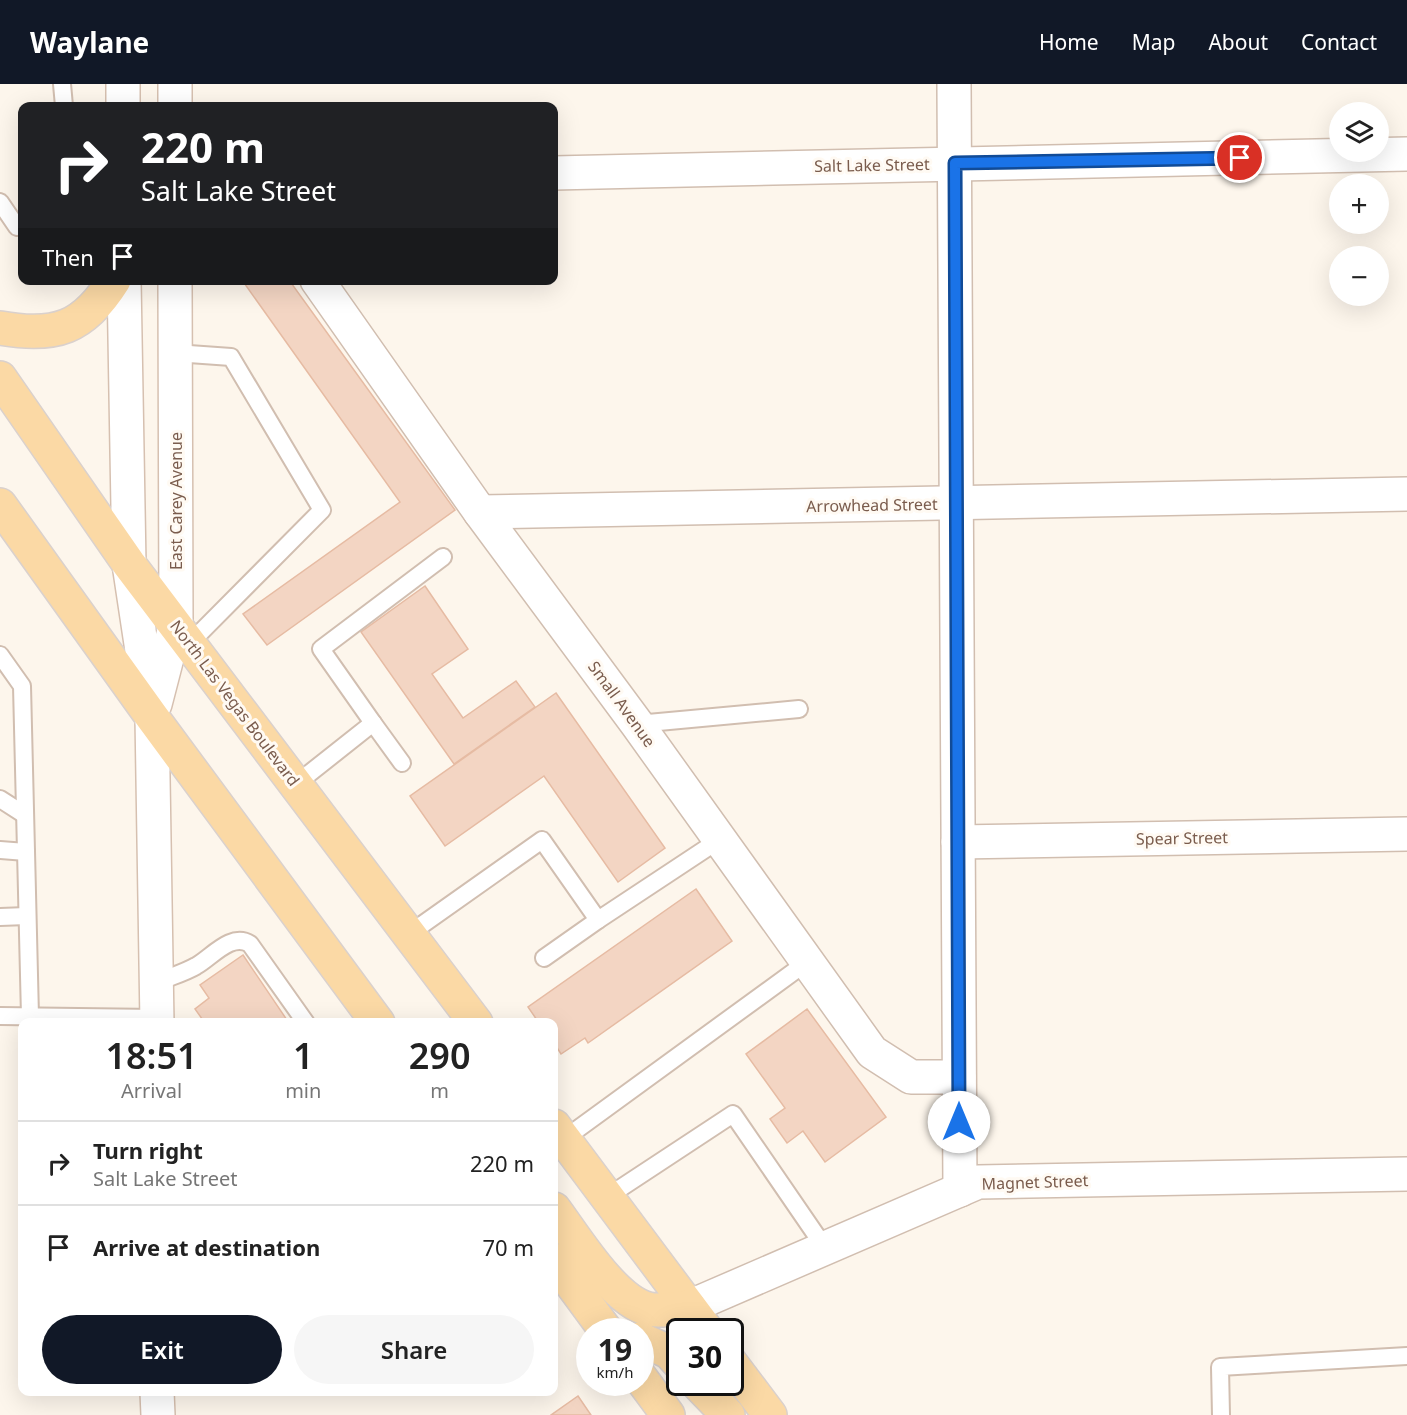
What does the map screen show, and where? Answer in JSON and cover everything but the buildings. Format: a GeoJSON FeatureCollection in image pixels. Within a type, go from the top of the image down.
{"type":"FeatureCollection","features":[{"type":"Feature","properties":{"kind":"main road"},"geometry":{"type":"LineString","coordinates":[[0,328],[24,332],[56,330],[98,306],[111,285]]}},
{"type":"Feature","properties":{"kind":"main road","name":"North Las Vegas Boulevard"},"geometry":{"type":"LineString","coordinates":[[0,378],[129,564],[472,1018]]}},
{"type":"Feature","properties":{"kind":"main road"},"geometry":{"type":"LineString","coordinates":[[0,505],[152,717],[374,1018]]}},
{"type":"Feature","properties":{"kind":"main road"},"geometry":{"type":"LineString","coordinates":[[559,1132],[698,1318]]}},
{"type":"Feature","properties":{"kind":"main road"},"geometry":{"type":"LineString","coordinates":[[558,1214],[603,1273],[629,1301],[649,1309],[694,1318]]}},
{"type":"Feature","properties":{"kind":"main road"},"geometry":{"type":"LineString","coordinates":[[558,1265],[597,1318]]}},
{"type":"Feature","properties":{"kind":"main road"},"geometry":{"type":"LineString","coordinates":[[744,1381],[770,1415]]}},
{"type":"Feature","properties":{"kind":"main road"},"geometry":{"type":"LineString","coordinates":[[654,1396],[668,1415]]}},
{"type":"Feature","properties":{"kind":"main road"},"geometry":{"type":"LineString","coordinates":[[710,1396],[728,1415]]}},
{"type":"Feature","properties":{"kind":"street"},"geometry":{"type":"LineString","coordinates":[[123,84],[123,102]]}},
{"type":"Feature","properties":{"kind":"street"},"geometry":{"type":"LineString","coordinates":[[175,84],[175,102]]}},
{"type":"Feature","properties":{"kind":"street"},"geometry":{"type":"LineString","coordinates":[[954,84],[960,1190]]}},
{"type":"Feature","properties":{"kind":"street","name":"Salt Lake Street"},"geometry":{"type":"LineString","coordinates":[[558,173],[1407,154]]}},
{"type":"Feature","properties":{"kind":"street","name":"East Carey Avenue"},"geometry":{"type":"LineString","coordinates":[[124,285],[129,564],[152,717],[157,1018]]}},
{"type":"Feature","properties":{"kind":"street","name":"East Carey Avenue"},"geometry":{"type":"LineString","coordinates":[[152,717],[183,633],[175,285]]}},
{"type":"Feature","properties":{"kind":"street","name":"Small Avenue"},"geometry":{"type":"LineString","coordinates":[[321,285],[480,512],[637,724],[872,1052],[911,1077],[959,1077]]}},
{"type":"Feature","properties":{"kind":"street","name":"Arrowhead Street"},"geometry":{"type":"LineString","coordinates":[[480,512],[1407,494]]}},
{"type":"Feature","properties":{"kind":"street","name":"Spear Street"},"geometry":{"type":"LineString","coordinates":[[958,842],[1407,834]]}},
{"type":"Feature","properties":{"kind":"street","name":"Magnet Street"},"geometry":{"type":"LineString","coordinates":[[701,1318],[825,1248],[978,1182],[1407,1174]]}},
{"type":"Feature","properties":{"kind":"street"},"geometry":{"type":"LineString","coordinates":[[157,1396],[158,1415]]}},
{"type":"Feature","properties":{"kind":"lane"},"geometry":{"type":"LineString","coordinates":[[62,84],[64,102]]}},
{"type":"Feature","properties":{"kind":"lane"},"geometry":{"type":"LineString","coordinates":[[0,202],[18,226]]}},
{"type":"Feature","properties":{"kind":"lane"},"geometry":{"type":"LineString","coordinates":[[175,352],[231,357],[322,510],[183,633]]}},
{"type":"Feature","properties":{"kind":"lane"},"geometry":{"type":"LineString","coordinates":[[402,763],[321,649],[443,557]]}},
{"type":"Feature","properties":{"kind":"lane"},"geometry":{"type":"LineString","coordinates":[[0,655],[22,686],[30,1016]]}},
{"type":"Feature","properties":{"kind":"lane"},"geometry":{"type":"LineString","coordinates":[[637,724],[799,709]]}},
{"type":"Feature","properties":{"kind":"lane"},"geometry":{"type":"LineString","coordinates":[[296,784],[373,723]]}},
{"type":"Feature","properties":{"kind":"lane"},"geometry":{"type":"LineString","coordinates":[[0,799],[25,815]]}},
{"type":"Feature","properties":{"kind":"lane"},"geometry":{"type":"LineString","coordinates":[[409,934],[542,840],[598,920]]}},
{"type":"Feature","properties":{"kind":"lane"},"geometry":{"type":"LineString","coordinates":[[544,958],[719,840]]}},
{"type":"Feature","properties":{"kind":"lane"},"geometry":{"type":"LineString","coordinates":[[0,850],[26,852]]}},
{"type":"Feature","properties":{"kind":"lane"},"geometry":{"type":"LineString","coordinates":[[0,917],[27,916]]}},
{"type":"Feature","properties":{"kind":"lane"},"geometry":{"type":"LineString","coordinates":[[156,983],[197,966],[235,940],[244,940],[302,1018]]}},
{"type":"Feature","properties":{"kind":"lane"},"geometry":{"type":"LineString","coordinates":[[559,1132],[807,962]]}},
{"type":"Feature","properties":{"kind":"lane"},"geometry":{"type":"LineString","coordinates":[[0,1016],[94,1018]]}},
{"type":"Feature","properties":{"kind":"lane"},"geometry":{"type":"LineString","coordinates":[[607,1197],[733,1113],[825,1248]]}},
{"type":"Feature","properties":{"kind":"lane"},"geometry":{"type":"LineString","coordinates":[[1221,1415],[1220,1367],[1407,1356]]}},
{"type":"Feature","properties":{"kind":"route"},"geometry":{"type":"LineString","coordinates":[[959,1122],[955,163],[1240,158]]}}]}
